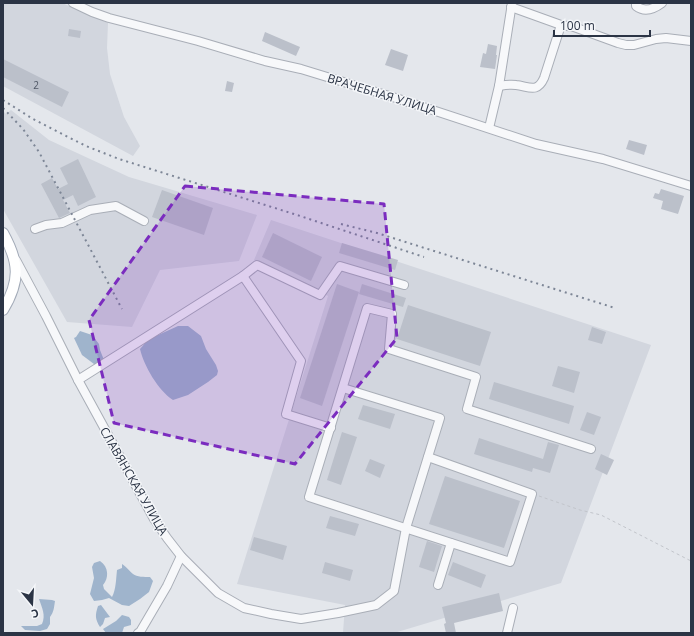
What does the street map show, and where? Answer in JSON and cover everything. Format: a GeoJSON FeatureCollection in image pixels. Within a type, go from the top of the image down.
{"type":"FeatureCollection","features":[{"type":"Feature","properties":{"kind":"main road","name":"СЛАВЯНСКАЯ УЛИЦА"},"geometry":{"type":"LineString","coordinates":[[3,233],[14,256]]}},
{"type":"Feature","properties":{"kind":"main road"},"geometry":{"type":"LineString","coordinates":[[3,310],[16,279],[14,256]]}},
{"type":"Feature","properties":{"kind":"street","name":"ВРАЧЕБНАЯ УЛИЦА"},"geometry":{"type":"LineString","coordinates":[[73,3],[109,18],[198,41],[265,61],[301,69],[399,99],[536,144],[604,159],[687,185]]}},
{"type":"Feature","properties":{"kind":"street"},"geometry":{"type":"LineString","coordinates":[[636,3],[638,8],[648,10],[662,3]]}},
{"type":"Feature","properties":{"kind":"street"},"geometry":{"type":"LineString","coordinates":[[489,128],[499,86],[512,5],[561,26],[574,27],[626,45],[634,45],[656,38],[691,41]]}},
{"type":"Feature","properties":{"kind":"street"},"geometry":{"type":"LineString","coordinates":[[499,86],[514,85],[534,88],[539,86],[544,78],[561,26]]}},
{"type":"Feature","properties":{"kind":"street"},"geometry":{"type":"LineString","coordinates":[[687,185],[691,177]]}},
{"type":"Feature","properties":{"kind":"street"},"geometry":{"type":"LineString","coordinates":[[35,229],[46,225],[62,224],[90,210],[116,206],[144,221]]}},
{"type":"Feature","properties":{"kind":"street","name":"СЛАВЯНСКАЯ УЛИЦА"},"geometry":{"type":"LineString","coordinates":[[14,256],[78,380],[154,519],[181,556],[218,593],[244,608],[301,619],[338,614],[376,605],[394,591],[406,528]]}},
{"type":"Feature","properties":{"kind":"street"},"geometry":{"type":"LineString","coordinates":[[78,380],[243,276],[257,265],[320,295],[340,266],[404,285]]}},
{"type":"Feature","properties":{"kind":"street"},"geometry":{"type":"LineString","coordinates":[[243,276],[302,361],[286,414],[331,428]]}},
{"type":"Feature","properties":{"kind":"street"},"geometry":{"type":"LineString","coordinates":[[428,457],[532,494],[510,562],[310,497],[368,308],[392,314],[389,349],[476,377],[467,409],[591,449]]}},
{"type":"Feature","properties":{"kind":"street"},"geometry":{"type":"LineString","coordinates":[[343,388],[440,418],[406,528]]}},
{"type":"Feature","properties":{"kind":"street"},"geometry":{"type":"LineString","coordinates":[[438,585],[451,543]]}},
{"type":"Feature","properties":{"kind":"street"},"geometry":{"type":"LineString","coordinates":[[138,633],[140,632],[166,586],[181,556]]}},
{"type":"Feature","properties":{"kind":"street"},"geometry":{"type":"LineString","coordinates":[[507,633],[513,608]]}},
{"type":"Feature","properties":{"kind":"path"},"geometry":{"type":"LineString","coordinates":[[532,494],[580,510],[601,514],[691,561]]}},
{"type":"Feature","properties":{"kind":"highlighted area"},"geometry":{"type":"Polygon","coordinates":[[[185,186],[384,204],[397,338],[295,464],[114,423],[89,320],[185,186]]]}},
{"type":"Feature","properties":{"kind":"shaded area"},"geometry":{"type":"Polygon","coordinates":[[[3,3],[62,3],[108,23],[107,48],[110,74],[124,117],[140,146],[133,156],[3,86],[3,3]]]}},
{"type":"Feature","properties":{"kind":"shaded area"},"geometry":{"type":"Polygon","coordinates":[[[11,110],[49,140],[129,177],[257,215],[239,261],[160,270],[132,327],[67,322],[3,209],[3,111],[6,114],[11,110]]]}},
{"type":"Feature","properties":{"kind":"shaded area"},"geometry":{"type":"Polygon","coordinates":[[[271,220],[651,345],[561,583],[394,633],[343,633],[345,605],[237,584],[328,296],[254,260],[271,220]]]}},
{"type":"Feature","properties":{"kind":"water"},"geometry":{"type":"Polygon","coordinates":[[[178,326],[188,326],[201,336],[218,371],[217,375],[188,395],[173,400],[167,396],[152,377],[140,349],[147,341],[178,326]]]}},
{"type":"Feature","properties":{"kind":"water"},"geometry":{"type":"Polygon","coordinates":[[[80,331],[92,335],[99,344],[104,360],[98,367],[82,355],[74,338],[80,331]]]}},
{"type":"Feature","properties":{"kind":"water"},"geometry":{"type":"Polygon","coordinates":[[[100,561],[105,566],[107,573],[103,585],[104,589],[112,597],[115,588],[117,570],[122,568],[122,564],[135,575],[150,577],[153,581],[149,592],[129,606],[122,605],[109,598],[94,601],[90,594],[94,578],[92,567],[94,563],[100,561]]]}},
{"type":"Feature","properties":{"kind":"water"},"geometry":{"type":"Polygon","coordinates":[[[39,599],[55,601],[50,617],[50,624],[47,629],[40,631],[25,630],[21,626],[37,626],[42,624],[44,615],[39,599]]]}},
{"type":"Feature","properties":{"kind":"water"},"geometry":{"type":"Polygon","coordinates":[[[101,605],[110,617],[105,618],[100,627],[96,619],[96,614],[98,606],[101,605]]]}},
{"type":"Feature","properties":{"kind":"water"},"geometry":{"type":"Polygon","coordinates":[[[122,615],[129,617],[131,620],[131,625],[124,627],[122,633],[106,633],[103,629],[116,621],[122,615]]]}},
{"type":"Feature","properties":{"kind":"building"},"geometry":{"type":"Polygon","coordinates":[[[69,29],[81,31],[80,38],[68,36],[69,29]]]}},
{"type":"Feature","properties":{"kind":"building"},"geometry":{"type":"Polygon","coordinates":[[[265,32],[300,47],[296,56],[262,41],[265,32]]]}},
{"type":"Feature","properties":{"kind":"building"},"geometry":{"type":"Polygon","coordinates":[[[488,44],[497,46],[495,69],[480,67],[483,53],[486,54],[488,44]]]}},
{"type":"Feature","properties":{"kind":"building"},"geometry":{"type":"Polygon","coordinates":[[[391,49],[408,55],[403,71],[385,65],[391,49]]]}},
{"type":"Feature","properties":{"kind":"building"},"geometry":{"type":"Polygon","coordinates":[[[3,59],[69,92],[62,107],[3,77],[3,59]]]}},
{"type":"Feature","properties":{"kind":"building"},"geometry":{"type":"Polygon","coordinates":[[[227,81],[234,83],[232,92],[225,91],[227,81]]]}},
{"type":"Feature","properties":{"kind":"building"},"geometry":{"type":"Polygon","coordinates":[[[629,140],[647,145],[644,155],[626,149],[629,140]]]}},
{"type":"Feature","properties":{"kind":"building"},"geometry":{"type":"Polygon","coordinates":[[[78,159],[96,197],[78,206],[73,195],[63,200],[70,213],[59,218],[41,184],[52,178],[58,189],[68,184],[60,168],[78,159]]]}},
{"type":"Feature","properties":{"kind":"building"},"geometry":{"type":"Polygon","coordinates":[[[661,189],[684,196],[678,214],[661,209],[663,201],[653,198],[655,193],[659,194],[661,189]]]}},
{"type":"Feature","properties":{"kind":"building"},"geometry":{"type":"Polygon","coordinates":[[[162,190],[213,208],[204,235],[152,217],[162,190]]]}},
{"type":"Feature","properties":{"kind":"building"},"geometry":{"type":"Polygon","coordinates":[[[273,233],[322,257],[311,281],[262,257],[273,233]]]}},
{"type":"Feature","properties":{"kind":"building"},"geometry":{"type":"Polygon","coordinates":[[[342,243],[398,260],[395,270],[339,253],[342,243]]]}},
{"type":"Feature","properties":{"kind":"building"},"geometry":{"type":"Polygon","coordinates":[[[337,284],[359,292],[322,406],[300,398],[337,284]]]}},
{"type":"Feature","properties":{"kind":"building"},"geometry":{"type":"Polygon","coordinates":[[[362,284],[406,298],[403,307],[359,294],[362,284]]]}},
{"type":"Feature","properties":{"kind":"building"},"geometry":{"type":"Polygon","coordinates":[[[408,305],[491,332],[480,366],[397,339],[408,305]]]}},
{"type":"Feature","properties":{"kind":"building"},"geometry":{"type":"Polygon","coordinates":[[[592,327],[606,332],[602,344],[588,340],[592,327]]]}},
{"type":"Feature","properties":{"kind":"building"},"geometry":{"type":"Polygon","coordinates":[[[558,366],[580,372],[574,393],[552,386],[558,366]]]}},
{"type":"Feature","properties":{"kind":"building"},"geometry":{"type":"Polygon","coordinates":[[[494,382],[574,406],[569,424],[489,399],[494,382]]]}},
{"type":"Feature","properties":{"kind":"building"},"geometry":{"type":"Polygon","coordinates":[[[363,405],[395,414],[390,429],[358,419],[363,405]]]}},
{"type":"Feature","properties":{"kind":"building"},"geometry":{"type":"Polygon","coordinates":[[[587,412],[601,417],[594,435],[580,430],[587,412]]]}},
{"type":"Feature","properties":{"kind":"building"},"geometry":{"type":"Polygon","coordinates":[[[342,432],[357,437],[341,485],[327,480],[342,432]]]}},
{"type":"Feature","properties":{"kind":"building"},"geometry":{"type":"Polygon","coordinates":[[[479,438],[543,459],[548,442],[559,445],[550,473],[533,468],[532,472],[474,454],[479,438]]]}},
{"type":"Feature","properties":{"kind":"building"},"geometry":{"type":"Polygon","coordinates":[[[601,454],[614,460],[607,475],[595,469],[601,454]]]}},
{"type":"Feature","properties":{"kind":"building"},"geometry":{"type":"Polygon","coordinates":[[[370,459],[385,465],[380,478],[365,471],[370,459]]]}},
{"type":"Feature","properties":{"kind":"building"},"geometry":{"type":"Polygon","coordinates":[[[445,476],[520,501],[504,548],[429,524],[445,476]]]}},
{"type":"Feature","properties":{"kind":"building"},"geometry":{"type":"Polygon","coordinates":[[[330,516],[359,524],[355,536],[326,528],[330,516]]]}},
{"type":"Feature","properties":{"kind":"building"},"geometry":{"type":"Polygon","coordinates":[[[254,537],[287,546],[283,560],[250,550],[254,537]]]}},
{"type":"Feature","properties":{"kind":"building"},"geometry":{"type":"Polygon","coordinates":[[[427,541],[442,546],[434,572],[419,567],[427,541]]]}},
{"type":"Feature","properties":{"kind":"building"},"geometry":{"type":"Polygon","coordinates":[[[325,562],[353,570],[350,581],[322,573],[325,562]]]}},
{"type":"Feature","properties":{"kind":"building"},"geometry":{"type":"Polygon","coordinates":[[[453,562],[486,575],[481,588],[448,575],[453,562]]]}},
{"type":"Feature","properties":{"kind":"building"},"geometry":{"type":"Polygon","coordinates":[[[499,593],[503,611],[454,623],[456,633],[446,633],[444,624],[446,623],[442,607],[499,593]]]}},
{"type":"Feature","properties":{"kind":"railway"},"geometry":{"type":"LineString","coordinates":[[3,100],[33,119],[68,137],[119,159],[424,257]]}},
{"type":"Feature","properties":{"kind":"railway"},"geometry":{"type":"LineString","coordinates":[[3,108],[23,129],[39,152],[122,309]]}},
{"type":"Feature","properties":{"kind":"railway"},"geometry":{"type":"LineString","coordinates":[[341,224],[377,233],[615,308]]}}]}
